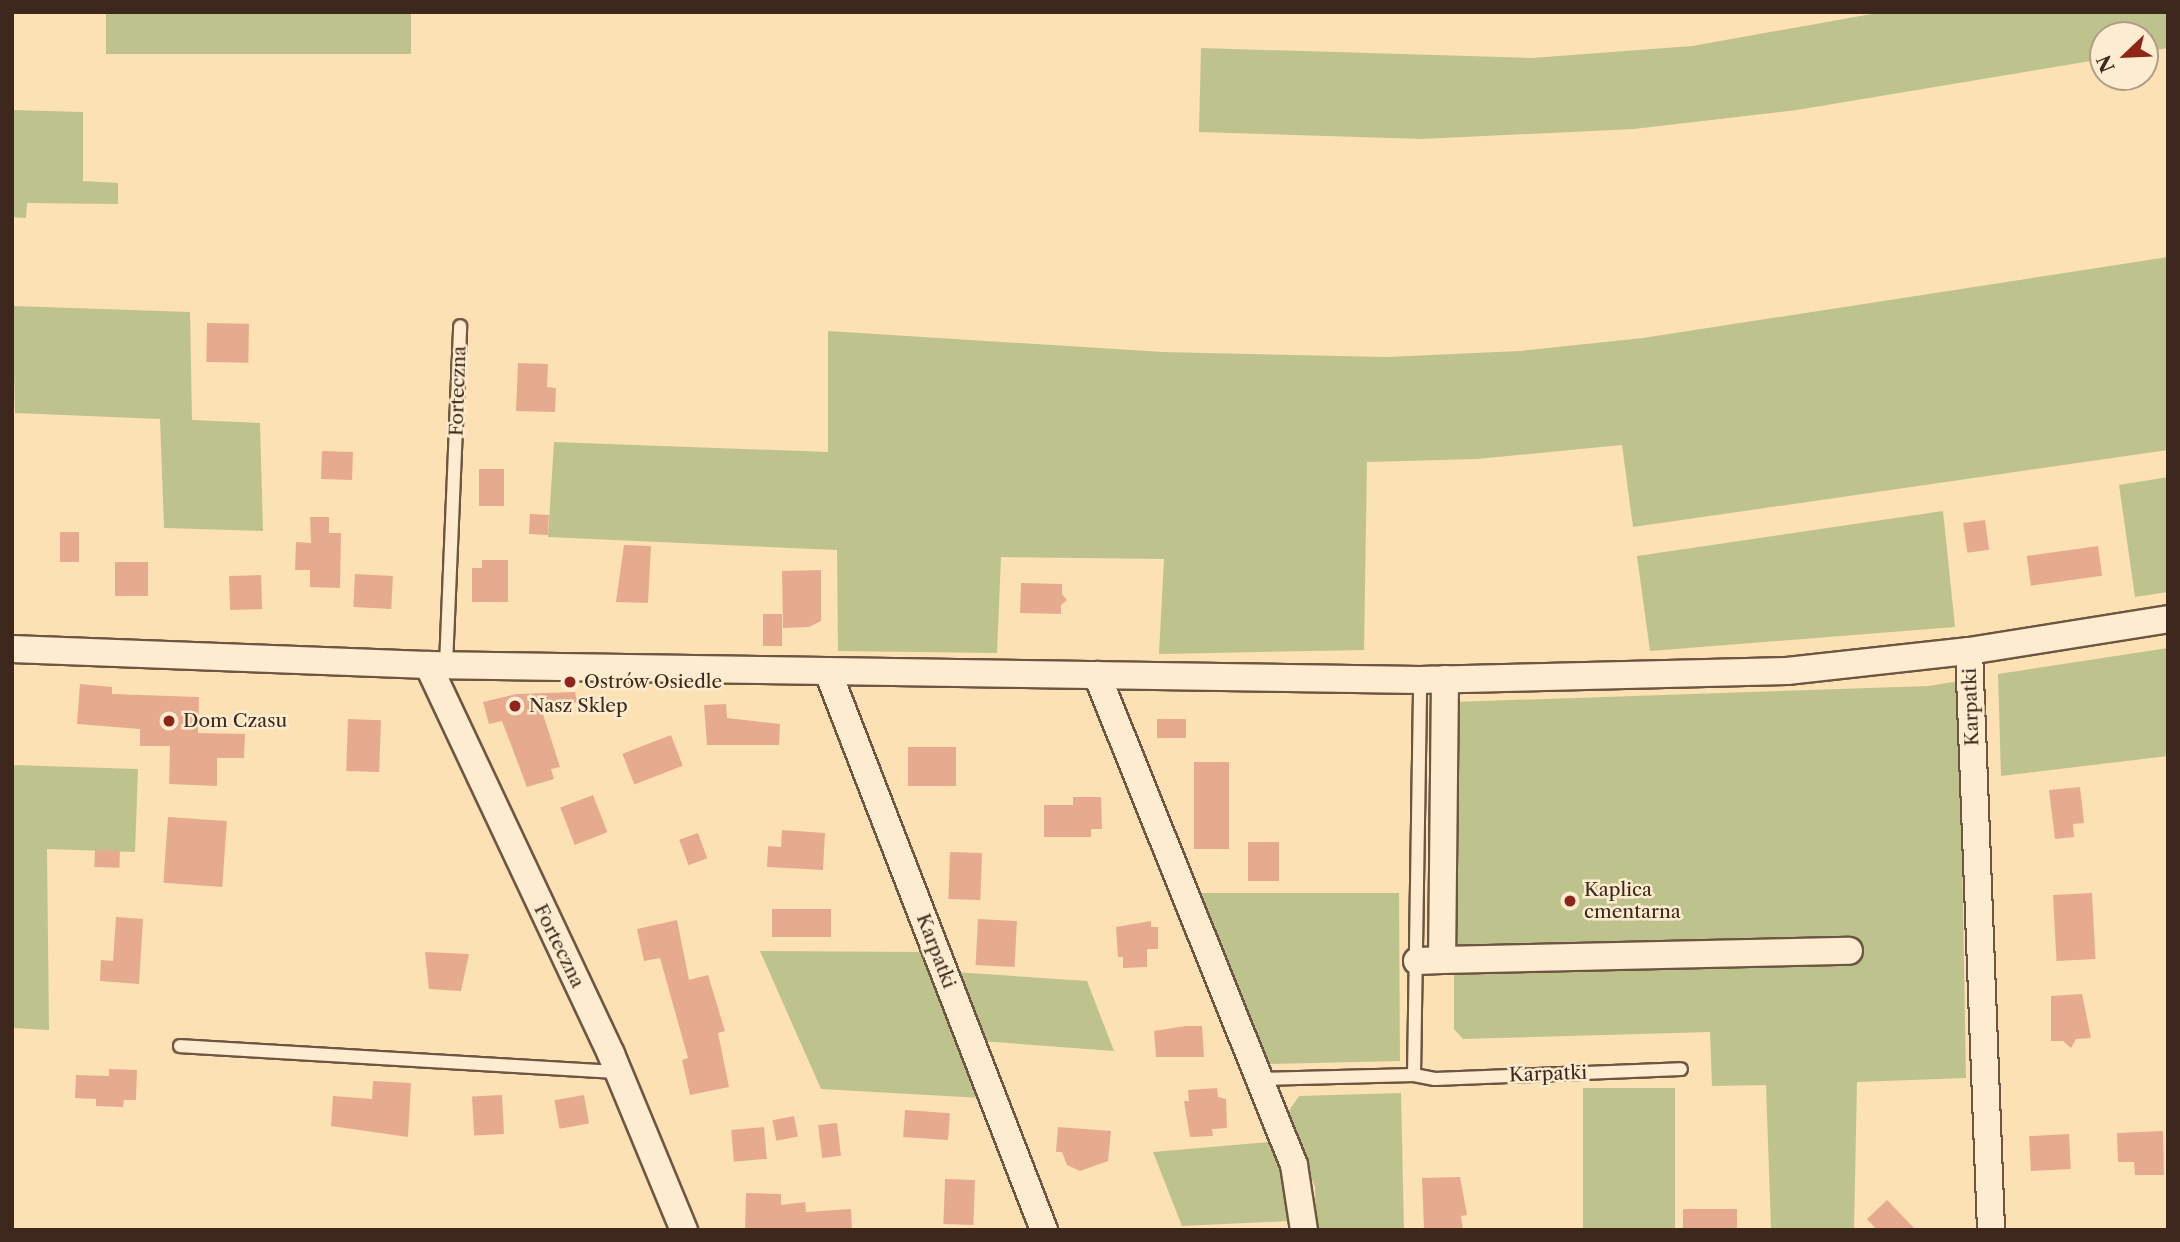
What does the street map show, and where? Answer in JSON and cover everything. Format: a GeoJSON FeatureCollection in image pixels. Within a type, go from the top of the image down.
{"type":"FeatureCollection","features":[{"type":"Feature","properties":{"kind":"street"},"geometry":{"type":"LineString","coordinates":[[1969,651],[2168,619]]}},
{"type":"Feature","properties":{"kind":"street","name":"Karpatki"},"geometry":{"type":"LineString","coordinates":[[12,649],[437,665],[1432,679],[1787,671],[1969,651],[1991,1230]]}},
{"type":"Feature","properties":{"kind":"street","name":"Forteczna"},"geometry":{"type":"LineString","coordinates":[[437,665],[619,1072],[684,1230]]}},
{"type":"Feature","properties":{"kind":"street","name":"Karpatki"},"geometry":{"type":"LineString","coordinates":[[828,672],[1044,1230]]}},
{"type":"Feature","properties":{"kind":"street"},"geometry":{"type":"LineString","coordinates":[[1097,675],[1294,1165],[1304,1230]]}},
{"type":"Feature","properties":{"kind":"street"},"geometry":{"type":"LineString","coordinates":[[1432,679],[1429,960],[1849,951]]}},
{"type":"Feature","properties":{"kind":"lane","name":"Forteczna"},"geometry":{"type":"LineString","coordinates":[[437,665],[460,326]]}},
{"type":"Feature","properties":{"kind":"lane"},"geometry":{"type":"LineString","coordinates":[[1414,1075],[1429,960]]}},
{"type":"Feature","properties":{"kind":"lane"},"geometry":{"type":"LineString","coordinates":[[180,1046],[619,1072]]}},
{"type":"Feature","properties":{"kind":"lane","name":"Karpatki"},"geometry":{"type":"LineString","coordinates":[[1260,1079],[1414,1075],[1435,1079],[1681,1069]]}},
{"type":"Feature","properties":{"kind":"green space"},"geometry":{"type":"Polygon","coordinates":[[[106,12],[411,12],[411,54],[106,54],[106,12]]]}},
{"type":"Feature","properties":{"kind":"green space"},"geometry":{"type":"Polygon","coordinates":[[[1883,12],[2168,12],[2168,48],[2159,50],[2159,21],[2089,21],[2089,61],[1797,110],[1634,129],[1422,139],[1199,132],[1201,48],[1532,58],[1692,46],[1883,12]]]}},
{"type":"Feature","properties":{"kind":"green space"},"geometry":{"type":"Polygon","coordinates":[[[12,110],[83,112],[83,181],[118,183],[118,204],[27,203],[26,218],[12,217],[12,110]]]}},
{"type":"Feature","properties":{"kind":"green space"},"geometry":{"type":"Polygon","coordinates":[[[2168,257],[2168,450],[1633,527],[1622,445],[1477,459],[1367,462],[1364,650],[1159,654],[1164,559],[1001,557],[997,653],[838,651],[837,550],[548,537],[554,442],[828,452],[828,331],[1163,352],[1387,357],[1520,351],[1643,338],[2168,257]]]}},
{"type":"Feature","properties":{"kind":"green space"},"geometry":{"type":"Polygon","coordinates":[[[12,306],[190,312],[192,420],[260,423],[263,531],[164,528],[160,419],[15,413],[12,306]]]}},
{"type":"Feature","properties":{"kind":"green space"},"geometry":{"type":"Polygon","coordinates":[[[2168,477],[2168,592],[2135,597],[2119,485],[2168,477]]]}},
{"type":"Feature","properties":{"kind":"green space"},"geometry":{"type":"Polygon","coordinates":[[[1943,511],[1955,627],[1650,651],[1637,556],[1943,511]]]}},
{"type":"Feature","properties":{"kind":"green space"},"geometry":{"type":"Polygon","coordinates":[[[2168,648],[2168,756],[2001,776],[1998,674],[2168,648]]]}},
{"type":"Feature","properties":{"kind":"green space"},"geometry":{"type":"Polygon","coordinates":[[[1959,681],[1966,1078],[1857,1082],[1854,1230],[1771,1230],[1766,1085],[1712,1086],[1710,1032],[1463,1039],[1454,1029],[1454,702],[1929,686],[1959,681]]]}},
{"type":"Feature","properties":{"kind":"green space"},"geometry":{"type":"Polygon","coordinates":[[[12,765],[138,769],[135,852],[47,849],[49,1030],[12,1028],[12,765]]]}},
{"type":"Feature","properties":{"kind":"green space"},"geometry":{"type":"Polygon","coordinates":[[[1196,893],[1399,893],[1400,1061],[1265,1064],[1196,893]]]}},
{"type":"Feature","properties":{"kind":"green space"},"geometry":{"type":"Polygon","coordinates":[[[760,951],[924,952],[981,1098],[821,1089],[760,951]]]}},
{"type":"Feature","properties":{"kind":"green space"},"geometry":{"type":"Polygon","coordinates":[[[955,972],[1087,981],[1114,1051],[981,1041],[955,972]]]}},
{"type":"Feature","properties":{"kind":"green space"},"geometry":{"type":"Polygon","coordinates":[[[1583,1088],[1675,1088],[1675,1230],[1583,1230],[1583,1088]]]}},
{"type":"Feature","properties":{"kind":"green space"},"geometry":{"type":"Polygon","coordinates":[[[1401,1093],[1404,1230],[1316,1230],[1315,1187],[1286,1115],[1299,1096],[1401,1093]]]}},
{"type":"Feature","properties":{"kind":"green space"},"geometry":{"type":"Polygon","coordinates":[[[1269,1142],[1291,1195],[1290,1221],[1182,1226],[1153,1152],[1269,1142]]]}},
{"type":"Feature","properties":{"kind":"building"},"geometry":{"type":"Polygon","coordinates":[[[207,323],[249,324],[248,363],[206,362],[207,323]]]}},
{"type":"Feature","properties":{"kind":"building"},"geometry":{"type":"Polygon","coordinates":[[[518,363],[548,364],[547,387],[556,388],[555,412],[516,411],[518,363]]]}},
{"type":"Feature","properties":{"kind":"building"},"geometry":{"type":"Polygon","coordinates":[[[322,451],[353,452],[352,480],[321,479],[322,451]]]}},
{"type":"Feature","properties":{"kind":"building"},"geometry":{"type":"Polygon","coordinates":[[[479,469],[504,469],[504,506],[479,506],[479,469]]]}},
{"type":"Feature","properties":{"kind":"building"},"geometry":{"type":"Polygon","coordinates":[[[530,514],[549,515],[548,535],[529,534],[530,514]]]}},
{"type":"Feature","properties":{"kind":"building"},"geometry":{"type":"Polygon","coordinates":[[[310,517],[329,517],[329,533],[341,533],[340,588],[310,587],[310,570],[295,570],[296,542],[311,543],[310,517]]]}},
{"type":"Feature","properties":{"kind":"building"},"geometry":{"type":"Polygon","coordinates":[[[1985,520],[1989,550],[1967,553],[1963,523],[1985,520]]]}},
{"type":"Feature","properties":{"kind":"building"},"geometry":{"type":"Polygon","coordinates":[[[60,532],[79,532],[79,562],[60,562],[60,532]]]}},
{"type":"Feature","properties":{"kind":"building"},"geometry":{"type":"Polygon","coordinates":[[[624,545],[651,546],[648,603],[616,602],[624,545]]]}},
{"type":"Feature","properties":{"kind":"building"},"geometry":{"type":"Polygon","coordinates":[[[2098,546],[2102,576],[2031,586],[2027,556],[2098,546]]]}},
{"type":"Feature","properties":{"kind":"building"},"geometry":{"type":"Polygon","coordinates":[[[482,560],[508,560],[508,602],[472,602],[472,568],[482,568],[482,560]]]}},
{"type":"Feature","properties":{"kind":"building"},"geometry":{"type":"Polygon","coordinates":[[[115,562],[148,562],[148,596],[115,596],[115,562]]]}},
{"type":"Feature","properties":{"kind":"building"},"geometry":{"type":"Polygon","coordinates":[[[821,570],[821,621],[809,627],[783,628],[782,571],[821,570]]]}},
{"type":"Feature","properties":{"kind":"building"},"geometry":{"type":"Polygon","coordinates":[[[355,574],[393,576],[391,609],[353,607],[355,574]]]}},
{"type":"Feature","properties":{"kind":"building"},"geometry":{"type":"Polygon","coordinates":[[[261,575],[262,609],[230,610],[229,576],[261,575]]]}},
{"type":"Feature","properties":{"kind":"building"},"geometry":{"type":"Polygon","coordinates":[[[1021,583],[1062,584],[1062,594],[1067,600],[1061,605],[1061,614],[1020,613],[1021,583]]]}},
{"type":"Feature","properties":{"kind":"building"},"geometry":{"type":"Polygon","coordinates":[[[763,614],[782,614],[782,646],[763,646],[763,614]]]}},
{"type":"Feature","properties":{"kind":"building"},"geometry":{"type":"Polygon","coordinates":[[[80,684],[112,687],[112,694],[199,697],[198,733],[245,734],[244,758],[217,758],[217,786],[169,784],[170,746],[140,746],[140,729],[77,724],[80,684]]]}},
{"type":"Feature","properties":{"kind":"building"},"geometry":{"type":"Polygon","coordinates":[[[575,692],[577,702],[542,711],[560,767],[551,769],[554,779],[527,787],[502,721],[489,724],[483,702],[516,694],[575,692]]]}},
{"type":"Feature","properties":{"kind":"building"},"geometry":{"type":"Polygon","coordinates":[[[726,704],[727,718],[780,724],[779,745],[707,745],[704,705],[726,704]]]}},
{"type":"Feature","properties":{"kind":"building"},"geometry":{"type":"Polygon","coordinates":[[[348,719],[381,720],[379,772],[346,771],[348,719]]]}},
{"type":"Feature","properties":{"kind":"building"},"geometry":{"type":"Polygon","coordinates":[[[1157,719],[1186,719],[1186,738],[1157,738],[1157,719]]]}},
{"type":"Feature","properties":{"kind":"building"},"geometry":{"type":"Polygon","coordinates":[[[671,735],[683,766],[634,784],[622,754],[671,735]]]}},
{"type":"Feature","properties":{"kind":"building"},"geometry":{"type":"Polygon","coordinates":[[[908,747],[956,747],[956,786],[908,786],[908,747]]]}},
{"type":"Feature","properties":{"kind":"building"},"geometry":{"type":"Polygon","coordinates":[[[1194,762],[1229,762],[1229,849],[1194,849],[1194,762]]]}},
{"type":"Feature","properties":{"kind":"building"},"geometry":{"type":"Polygon","coordinates":[[[2080,787],[2084,823],[2073,824],[2074,837],[2055,839],[2049,790],[2080,787]]]}},
{"type":"Feature","properties":{"kind":"building"},"geometry":{"type":"Polygon","coordinates":[[[593,795],[607,832],[575,845],[560,808],[593,795]]]}},
{"type":"Feature","properties":{"kind":"building"},"geometry":{"type":"Polygon","coordinates":[[[1073,797],[1101,797],[1102,829],[1091,829],[1091,837],[1044,837],[1044,805],[1073,805],[1073,797]]]}},
{"type":"Feature","properties":{"kind":"building"},"geometry":{"type":"Polygon","coordinates":[[[168,817],[227,821],[222,887],[163,883],[168,817]]]}},
{"type":"Feature","properties":{"kind":"building"},"geometry":{"type":"Polygon","coordinates":[[[782,830],[825,833],[823,870],[767,867],[768,846],[781,847],[782,830]]]}},
{"type":"Feature","properties":{"kind":"building"},"geometry":{"type":"Polygon","coordinates":[[[698,833],[707,858],[688,865],[679,840],[698,833]]]}},
{"type":"Feature","properties":{"kind":"building"},"geometry":{"type":"Polygon","coordinates":[[[1248,842],[1279,842],[1279,881],[1248,881],[1248,842]]]}},
{"type":"Feature","properties":{"kind":"building"},"geometry":{"type":"Polygon","coordinates":[[[95,850],[120,851],[119,868],[94,867],[95,850]]]}},
{"type":"Feature","properties":{"kind":"building"},"geometry":{"type":"Polygon","coordinates":[[[950,852],[982,853],[980,900],[948,899],[950,852]]]}},
{"type":"Feature","properties":{"kind":"building"},"geometry":{"type":"Polygon","coordinates":[[[2092,893],[2095,959],[2057,961],[2053,895],[2092,893]]]}},
{"type":"Feature","properties":{"kind":"building"},"geometry":{"type":"Polygon","coordinates":[[[772,909],[831,909],[831,937],[772,937],[772,909]]]}},
{"type":"Feature","properties":{"kind":"building"},"geometry":{"type":"Polygon","coordinates":[[[116,917],[143,919],[139,984],[100,981],[101,960],[113,961],[116,917]]]}},
{"type":"Feature","properties":{"kind":"building"},"geometry":{"type":"Polygon","coordinates":[[[978,919],[1017,921],[1015,967],[976,965],[978,919]]]}},
{"type":"Feature","properties":{"kind":"building"},"geometry":{"type":"Polygon","coordinates":[[[677,920],[689,980],[708,975],[725,1031],[718,1033],[729,1087],[690,1095],[682,1060],[688,1058],[660,958],[644,961],[637,929],[677,920]]]}},
{"type":"Feature","properties":{"kind":"building"},"geometry":{"type":"Polygon","coordinates":[[[1151,921],[1151,927],[1158,927],[1158,949],[1147,949],[1147,967],[1123,968],[1123,957],[1118,957],[1116,927],[1151,921]]]}},
{"type":"Feature","properties":{"kind":"building"},"geometry":{"type":"Polygon","coordinates":[[[425,952],[469,954],[461,991],[429,989],[425,952]]]}},
{"type":"Feature","properties":{"kind":"building"},"geometry":{"type":"Polygon","coordinates":[[[2082,994],[2091,1038],[2076,1039],[2071,1048],[2063,1041],[2051,1041],[2051,996],[2082,994]]]}},
{"type":"Feature","properties":{"kind":"building"},"geometry":{"type":"Polygon","coordinates":[[[1202,1026],[1204,1057],[1156,1057],[1154,1031],[1202,1026]]]}},
{"type":"Feature","properties":{"kind":"building"},"geometry":{"type":"Polygon","coordinates":[[[109,1069],[137,1070],[136,1100],[124,1100],[123,1107],[96,1106],[96,1099],[75,1098],[76,1075],[109,1076],[109,1069]]]}},
{"type":"Feature","properties":{"kind":"building"},"geometry":{"type":"Polygon","coordinates":[[[373,1081],[411,1083],[408,1137],[331,1126],[333,1096],[372,1099],[373,1081]]]}},
{"type":"Feature","properties":{"kind":"building"},"geometry":{"type":"Polygon","coordinates":[[[1217,1088],[1218,1097],[1226,1099],[1227,1128],[1212,1129],[1213,1136],[1190,1137],[1184,1101],[1189,1101],[1188,1090],[1217,1088]]]}},
{"type":"Feature","properties":{"kind":"building"},"geometry":{"type":"Polygon","coordinates":[[[502,1095],[504,1134],[474,1136],[472,1097],[502,1095]]]}},
{"type":"Feature","properties":{"kind":"building"},"geometry":{"type":"Polygon","coordinates":[[[584,1095],[589,1124],[559,1129],[554,1100],[584,1095]]]}},
{"type":"Feature","properties":{"kind":"building"},"geometry":{"type":"Polygon","coordinates":[[[905,1110],[950,1113],[948,1140],[903,1137],[905,1110]]]}},
{"type":"Feature","properties":{"kind":"building"},"geometry":{"type":"Polygon","coordinates":[[[794,1116],[798,1137],[776,1141],[772,1120],[794,1116]]]}},
{"type":"Feature","properties":{"kind":"building"},"geometry":{"type":"Polygon","coordinates":[[[837,1123],[841,1156],[822,1158],[818,1125],[837,1123]]]}},
{"type":"Feature","properties":{"kind":"building"},"geometry":{"type":"Polygon","coordinates":[[[764,1127],[767,1159],[734,1162],[731,1130],[764,1127]]]}},
{"type":"Feature","properties":{"kind":"building"},"geometry":{"type":"Polygon","coordinates":[[[1058,1127],[1111,1131],[1108,1161],[1080,1171],[1067,1165],[1062,1152],[1056,1152],[1058,1127]]]}},
{"type":"Feature","properties":{"kind":"building"},"geometry":{"type":"Polygon","coordinates":[[[2163,1131],[2164,1175],[2135,1175],[2134,1162],[2118,1162],[2117,1133],[2163,1131]]]}},
{"type":"Feature","properties":{"kind":"building"},"geometry":{"type":"Polygon","coordinates":[[[2069,1134],[2071,1169],[2031,1171],[2029,1136],[2069,1134]]]}},
{"type":"Feature","properties":{"kind":"building"},"geometry":{"type":"Polygon","coordinates":[[[1460,1177],[1467,1215],[1461,1216],[1463,1230],[1424,1230],[1422,1178],[1460,1177]]]}},
{"type":"Feature","properties":{"kind":"building"},"geometry":{"type":"Polygon","coordinates":[[[945,1179],[975,1180],[973,1225],[943,1224],[945,1179]]]}},
{"type":"Feature","properties":{"kind":"building"},"geometry":{"type":"Polygon","coordinates":[[[746,1193],[781,1194],[781,1205],[805,1202],[806,1212],[851,1209],[852,1229],[745,1230],[746,1193]]]}},
{"type":"Feature","properties":{"kind":"building"},"geometry":{"type":"Polygon","coordinates":[[[1887,1200],[1916,1230],[1877,1230],[1867,1219],[1887,1200]]]}},
{"type":"Feature","properties":{"kind":"building"},"geometry":{"type":"Polygon","coordinates":[[[1683,1209],[1737,1209],[1737,1230],[1683,1230],[1683,1209]]]}},
{"type":"Feature","properties":{"kind":"place","name":"Ostrów Osiedle"},"geometry":{"type":"Point","coordinates":[570,682]}},
{"type":"Feature","properties":{"kind":"place","name":"Nasz Sklep"},"geometry":{"type":"Point","coordinates":[515,706]}},
{"type":"Feature","properties":{"kind":"place","name":"Dom Czasu"},"geometry":{"type":"Point","coordinates":[169,721]}},
{"type":"Feature","properties":{"kind":"place","name":"Kaplica cmentarna"},"geometry":{"type":"Point","coordinates":[1570,901]}}]}
